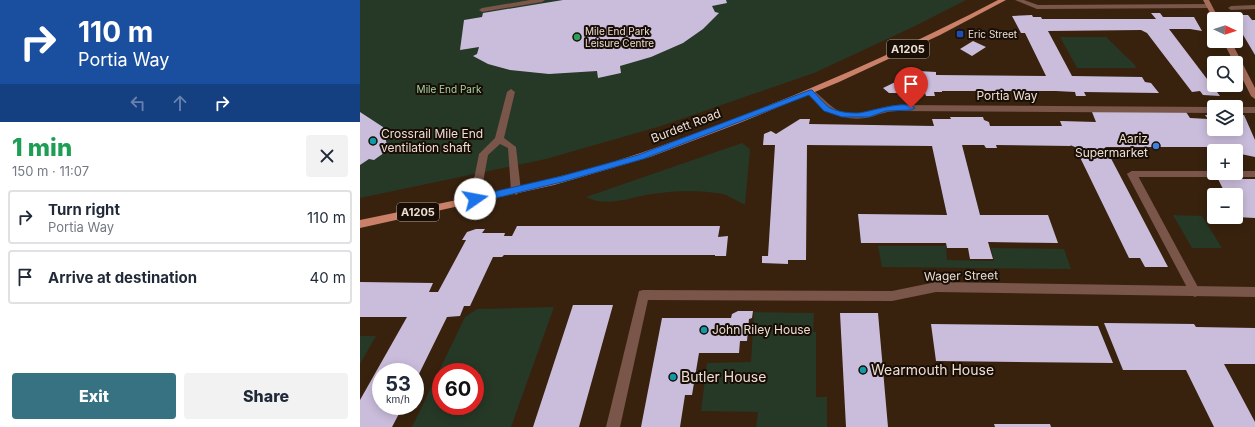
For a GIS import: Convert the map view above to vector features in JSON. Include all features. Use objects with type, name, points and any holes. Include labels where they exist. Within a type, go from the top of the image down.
[{"type":"main road","name":"Burdett Road","points":[[360,224],[516,191],[576,176],[651,153],[810,92],[861,70],[951,28],[1003,0]]},
{"type":"street","points":[[482,10],[542,0]]},
{"type":"street","points":[[1018,0],[1037,7],[1208,3],[1212,12]]},
{"type":"street","points":[[1231,8],[1255,7]]},
{"type":"street","points":[[1231,48],[1255,96]]},
{"type":"street","points":[[475,199],[484,154],[499,139],[511,92]]},
{"type":"street","name":"Portia Way","points":[[810,92],[827,109],[842,115],[869,114],[885,109],[898,108],[1207,110]]},
{"type":"street","points":[[1243,110],[1255,110]]},
{"type":"street","points":[[499,139],[512,147],[516,191]]},
{"type":"street","points":[[1195,292],[1132,174],[1255,174]]},
{"type":"street","name":"Wager Street","points":[[612,427],[643,296],[892,296],[936,287],[1255,292]]},
{"type":"green space","name":"Mile End Park","points":[[360,0],[966,0],[913,27],[814,73],[661,126],[546,159],[360,198]]},
{"type":"green space","points":[[1060,37],[1106,37],[1135,65],[1136,68],[1077,68]]},
{"type":"green space","points":[[742,143],[750,149],[745,205],[726,195],[697,191],[654,194],[608,202],[593,200],[586,197]]},
{"type":"green space","points":[[1173,215],[1202,216],[1222,248],[1192,248]]},
{"type":"green space","points":[[878,246],[946,246],[947,260],[994,261],[991,248],[1064,249],[1071,269],[882,267]]},
{"type":"green space","points":[[554,307],[511,427],[412,427],[418,415],[424,415],[424,402],[432,385],[432,415],[484,415],[484,363],[443,363],[465,317],[477,309]]},
{"type":"green space","points":[[754,312],[814,313],[813,332],[816,332],[816,397],[827,397],[827,427],[756,427],[758,412],[701,411],[707,363],[751,362]]},
{"type":"green space","points":[[360,336],[376,336],[360,364]]},
{"type":"building","name":"Mile End Park Leisure Centre","points":[[563,0],[726,0],[727,3],[712,6],[715,12],[719,13],[703,29],[683,43],[651,57],[620,66],[621,73],[598,78],[597,71],[549,74],[510,70],[488,64],[473,56],[477,54],[479,47],[460,50],[464,20],[482,17],[483,13]]},
{"type":"building","points":[[1151,13],[1160,13],[1163,17],[1194,17],[1202,31],[1190,29],[1169,29],[1207,79],[1207,92],[1217,92],[1220,96],[1203,95],[1200,91],[1192,92],[1147,33],[1141,30],[1048,31],[1072,76],[1142,77],[1145,82],[1151,83],[1159,93],[1084,92],[1086,96],[1076,96],[1075,92],[1056,91],[942,91],[934,92],[935,96],[926,96],[925,93],[889,93],[883,88],[918,71],[936,72],[936,75],[1046,76],[1025,33],[1021,33],[1012,16],[1032,15],[1033,17],[1041,17],[1042,19],[1156,19]]},
{"type":"building","points":[[1243,15],[1248,15],[1252,20],[1255,20],[1255,55],[1243,35]]},
{"type":"building","points":[[973,41],[986,47],[972,56],[960,49]]},
{"type":"building","name":"Crossrail Mile End ventilation shaft","points":[[360,112],[383,127],[388,150],[374,160],[369,159],[360,165]]},
{"type":"building","points":[[1092,112],[1186,112],[1190,118],[1207,119],[1207,136],[1243,136],[1244,115],[1255,140],[1255,157],[1243,154],[1243,144],[1207,144],[1207,147],[1105,147],[1168,267],[1145,267],[1140,258],[1129,258],[1075,147],[1070,145],[1071,146],[996,145],[997,148],[986,148],[984,145],[962,145],[980,215],[1048,215],[1058,243],[988,242],[993,259],[970,259],[968,248],[947,248],[946,243],[861,243],[858,214],[947,215],[932,146],[807,145],[806,260],[788,260],[788,264],[762,263],[762,256],[768,256],[775,145],[763,145],[764,134],[771,131],[776,134],[800,119],[810,119],[809,124],[934,126],[932,119],[951,119],[950,117],[983,117],[984,120],[989,122],[990,126],[1062,126],[1060,121],[1096,122]]},
{"type":"building","points":[[1255,179],[1255,218],[1243,217],[1243,188],[1222,188],[1218,180]]},
{"type":"building","points":[[517,226],[720,226],[718,237],[728,236],[726,256],[504,255],[502,257],[493,257],[470,306],[464,306],[460,316],[447,317],[424,364],[381,363],[407,317],[360,317],[360,282],[433,283],[429,292],[438,292],[466,240],[462,240],[467,232],[476,229],[485,229],[482,233],[505,233],[504,236],[512,236]]},
{"type":"building","points":[[573,305],[613,305],[579,427],[533,427]]},
{"type":"building","points":[[738,311],[753,311],[752,318],[749,319],[747,341],[740,341],[739,353],[699,353],[692,395],[685,395],[680,427],[641,427],[662,318],[731,318],[732,314]]},
{"type":"building","name":"Wearmouth House","points":[[840,313],[878,313],[888,427],[846,427]]},
{"type":"building","points":[[1104,323],[1194,324],[1196,327],[1255,328],[1255,364],[1224,364],[1255,422],[1255,427],[1214,427],[1186,370],[1123,370]]},
{"type":"building","points":[[931,324],[1098,326],[1113,363],[936,361]]},
{"type":"building","points":[[372,379],[372,415],[398,415],[392,427],[360,427],[360,400]]},
{"type":"building","points":[[994,424],[1050,424],[1051,427],[995,427]]},
{"type":"place","name":"Eric Street","points":[[960,34]]},
{"type":"place","name":"Mile End Park Leisure Centre","points":[[577,37]]},
{"type":"place","name":"Crossrail Mile End ventilation shaft","points":[[373,141]]},
{"type":"place","name":"Aariz Supermarket","points":[[1156,146]]},
{"type":"place","name":"John Riley House","points":[[704,330]]},
{"type":"place","name":"Wearmouth House","points":[[863,370]]},
{"type":"place","name":"Butler House","points":[[673,377]]},
{"type":"route","points":[[475,199],[516,191],[640,157],[810,92],[827,109],[842,115],[857,116],[885,109],[911,108]]}]
